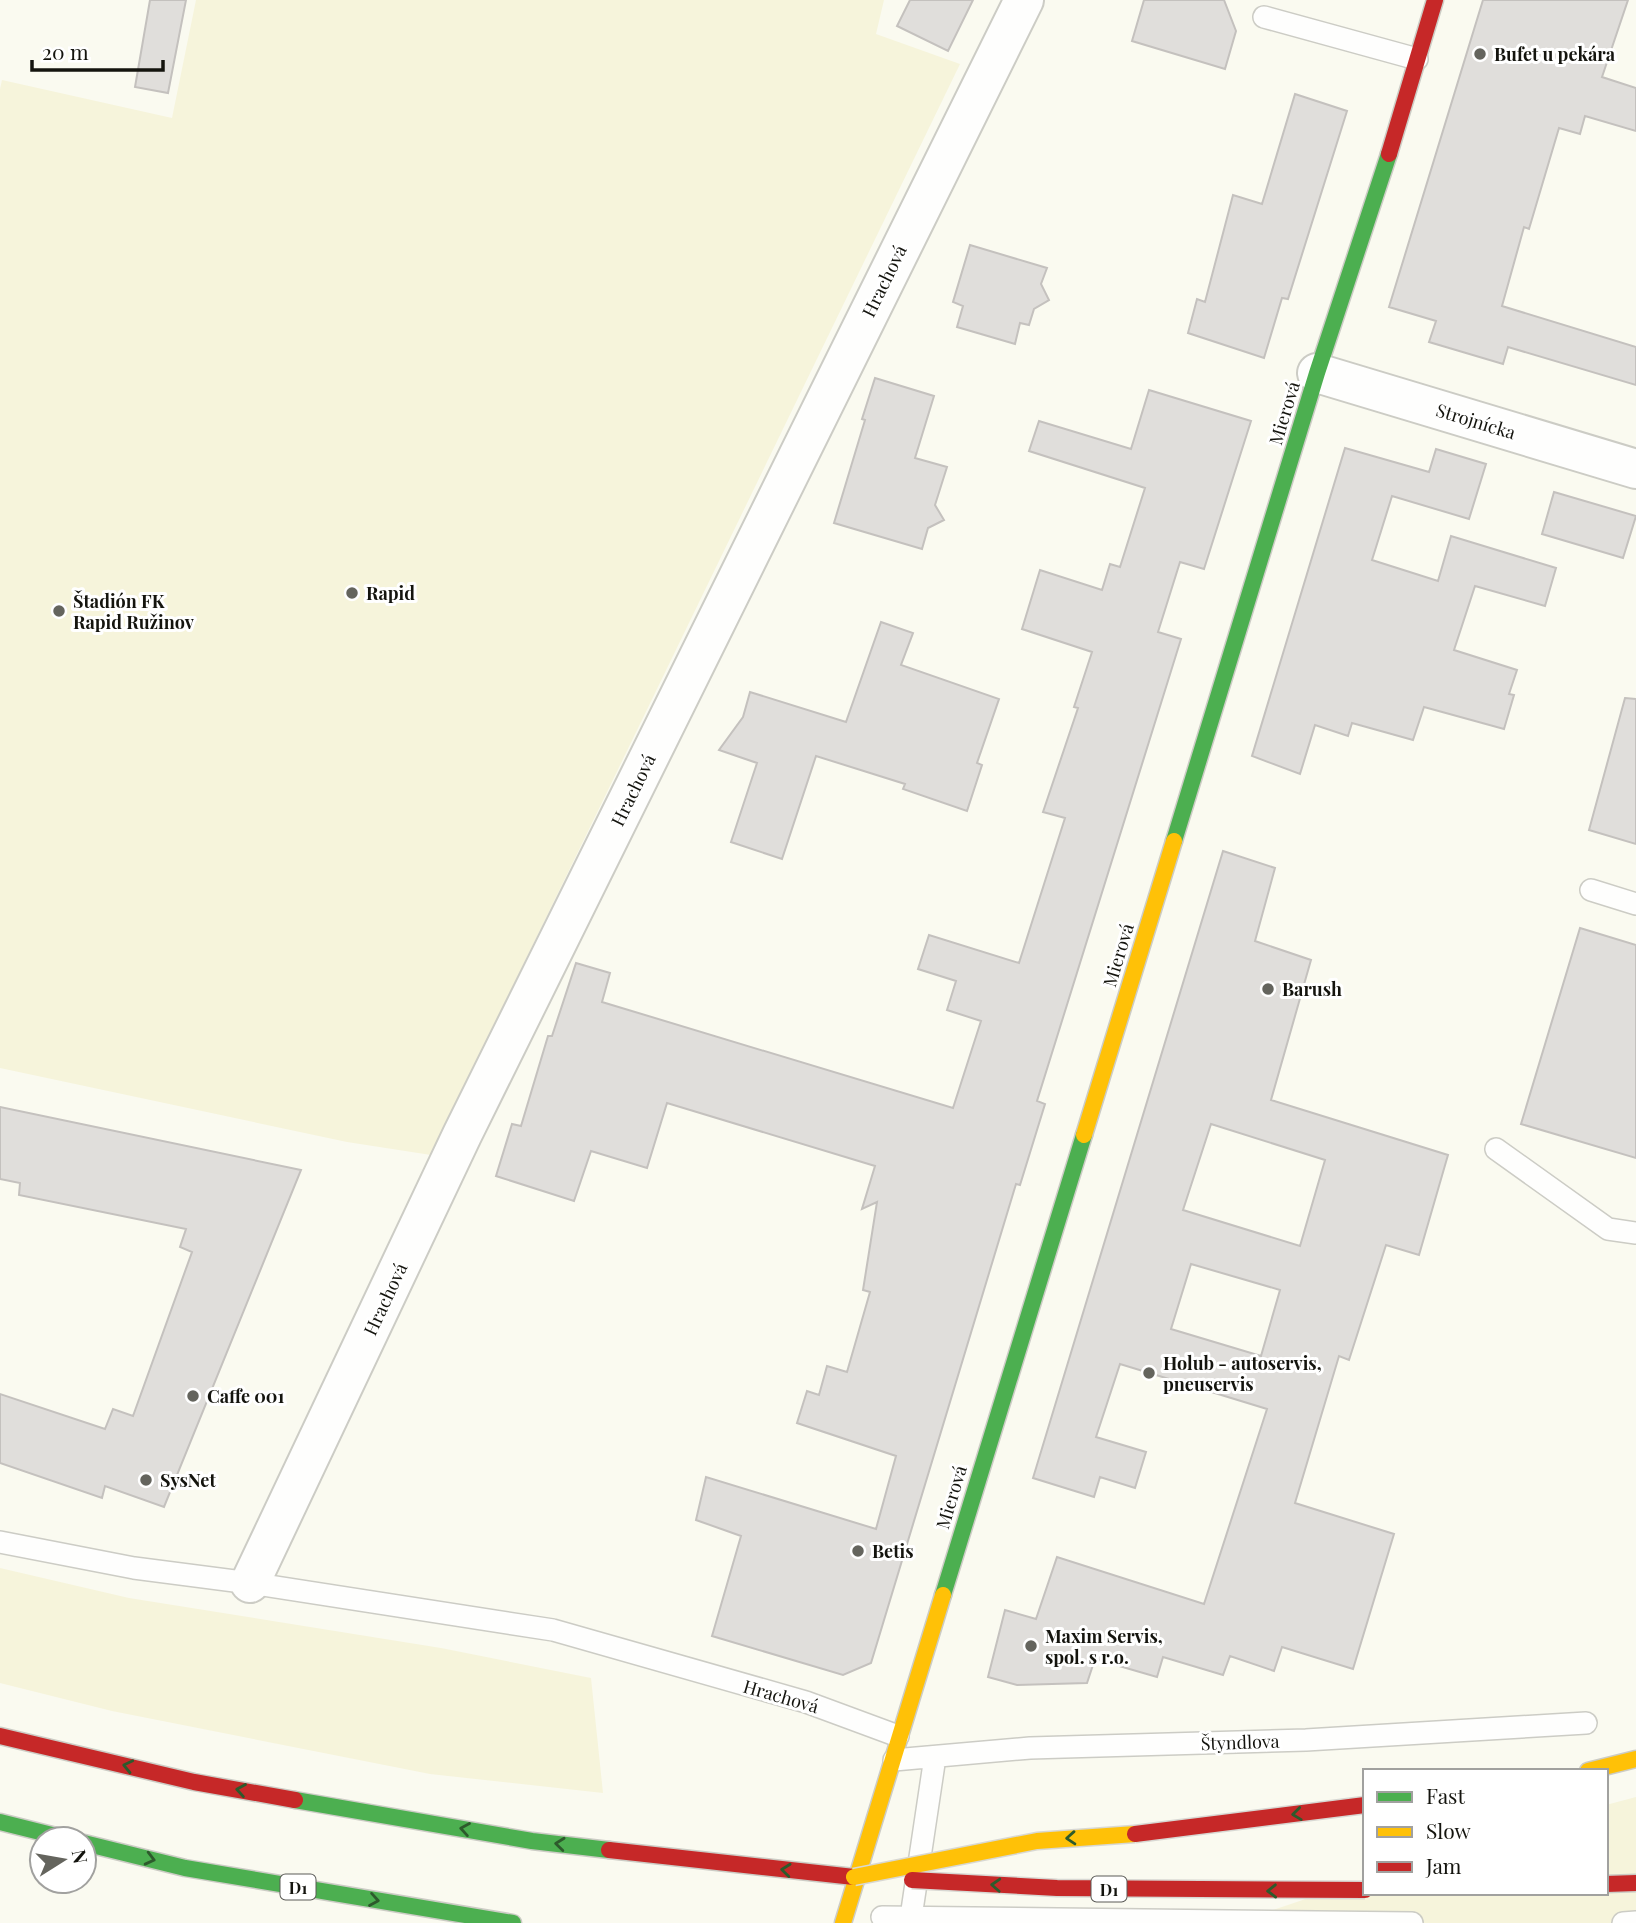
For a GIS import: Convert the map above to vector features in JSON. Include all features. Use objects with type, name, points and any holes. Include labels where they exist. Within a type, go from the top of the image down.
[{"type":"main road","name":"Mierová","points":[[843,1923],[1317,373],[1369,221],[1435,0]]},
{"type":"main road","name":"D1","points":[[0,1736],[194,1782],[532,1841],[854,1877],[1070,1888],[1363,1890]]},
{"type":"main road","points":[[1596,1769],[1636,1759]]},
{"type":"main road","points":[[854,1877],[1037,1841],[1143,1833],[1363,1805]]},
{"type":"main road","points":[[0,1822],[28,1829]]},
{"type":"main road","name":"D1","points":[[98,1846],[186,1868],[513,1923]]},
{"type":"main road","points":[[1608,1884],[1636,1883]]},
{"type":"street","name":"Hrachová","points":[[250,1583],[462,1135],[1024,0]]},
{"type":"street","name":"Strojnícka","points":[[1317,373],[1636,469]]},
{"type":"lane","points":[[1264,17],[1417,59]]},
{"type":"lane","points":[[1591,890],[1636,904]]},
{"type":"lane","points":[[1496,1149],[1608,1229],[1636,1233]]},
{"type":"lane","name":"Hrachová","points":[[0,1542],[134,1569],[250,1583],[553,1630],[806,1702],[898,1736]]},
{"type":"lane","name":"Štyndlova","points":[[894,1760],[1030,1748],[1306,1740],[1586,1723]]},
{"type":"lane","points":[[911,1917],[935,1757]]},
{"type":"lane","points":[[882,1917],[1412,1923]]},
{"type":"lane","points":[[1623,1923],[1636,1922]]},
{"type":"shaded area","name":"Rapid","points":[[196,0],[884,0],[876,34],[960,64],[431,1155],[347,1142],[0,1068],[0,89],[2,80],[172,118]]},
{"type":"shaded area","points":[[0,1568],[129,1598],[441,1648],[591,1678],[603,1793],[430,1774],[112,1711],[0,1683]]},
{"type":"shaded area","points":[[1636,1797],[1636,1923],[1234,1923],[1363,1880],[1363,1895],[1608,1895],[1608,1804]]},
{"type":"building","points":[[150,0],[186,0],[168,93],[135,87]]},
{"type":"building","points":[[910,0],[973,0],[948,51],[897,26]]},
{"type":"building","points":[[1144,0],[1224,0],[1236,31],[1225,69],[1132,41]]},
{"type":"building","points":[[1483,0],[1628,0],[1602,77],[1636,88],[1636,131],[1585,116],[1580,134],[1559,128],[1529,229],[1524,227],[1502,306],[1636,347],[1636,385],[1508,347],[1503,364],[1429,342],[1436,321],[1389,307]]},
{"type":"building","points":[[1295,94],[1347,111],[1288,299],[1282,298],[1264,358],[1188,333],[1197,299],[1205,302],[1233,195],[1262,204]]},
{"type":"building","points":[[970,245],[1047,268],[1041,284],[1049,300],[1034,309],[1029,325],[1020,323],[1015,344],[957,327],[963,306],[953,302]]},
{"type":"building","points":[[875,378],[934,396],[915,458],[947,467],[935,505],[944,520],[928,528],[922,549],[834,523]]},
{"type":"building","points":[[1149,390],[1251,421],[1204,569],[1180,562],[1158,632],[1181,639],[1037,1101],[1045,1104],[1020,1185],[1016,1184],[871,1663],[843,1675],[712,1636],[741,1536],[696,1520],[706,1477],[876,1529],[896,1456],[797,1423],[807,1391],[819,1395],[827,1366],[847,1372],[870,1292],[863,1290],[877,1202],[862,1209],[875,1166],[667,1103],[647,1168],[591,1151],[574,1201],[496,1176],[512,1124],[521,1126],[548,1036],[552,1036],[576,963],[610,973],[602,1002],[953,1108],[981,1021],[947,1010],[956,981],[918,969],[929,935],[1019,963],[1065,818],[1043,812],[1078,708],[1074,707],[1092,652],[1022,629],[1040,570],[1102,590],[1110,564],[1120,567],[1145,488],[1029,451],[1039,421],[1131,449]]},
{"type":"building","points":[[1345,448],[1429,472],[1436,449],[1486,464],[1469,519],[1392,496],[1372,560],[1438,581],[1451,536],[1556,568],[1545,606],[1475,586],[1454,650],[1517,670],[1509,694],[1514,695],[1504,729],[1424,707],[1413,740],[1352,723],[1348,736],[1315,725],[1300,774],[1252,756]]},
{"type":"building","points":[[1554,492],[1636,516],[1623,558],[1542,534]]},
{"type":"building","points":[[881,622],[913,633],[901,665],[999,699],[977,763],[982,765],[967,811],[903,789],[905,784],[816,756],[782,859],[731,842],[757,763],[719,750],[743,717],[750,692],[846,722]]},
{"type":"building","points":[[1625,698],[1636,699],[1636,844],[1589,830]]},
{"type":"building","points":[[1223,851],[1275,868],[1255,941],[1311,960],[1271,1100],[1448,1155],[1419,1255],[1386,1245],[1349,1360],[1339,1356],[1295,1503],[1394,1534],[1353,1669],[1282,1647],[1274,1671],[1230,1656],[1223,1675],[1163,1657],[1157,1677],[1095,1659],[1087,1683],[1017,1685],[988,1677],[1005,1610],[1036,1619],[1057,1557],[1204,1604],[1267,1409],[1120,1364],[1096,1437],[1146,1452],[1135,1488],[1100,1477],[1094,1497],[1033,1478]],"holes":[[[1211,1124],[1325,1160],[1300,1246],[1183,1210]],[[1191,1264],[1280,1290],[1261,1356],[1171,1329]]]},
{"type":"building","points":[[1580,928],[1636,945],[1636,1158],[1521,1124]]},
{"type":"building","points":[[0,1107],[301,1170],[164,1507],[105,1486],[102,1498],[0,1463],[0,1394],[105,1429],[113,1409],[133,1416],[192,1252],[180,1247],[186,1229],[19,1195],[20,1183],[0,1179]]},
{"type":"traffic: fast","points":[[1174,841],[1317,373],[1389,154]]},
{"type":"traffic: fast","points":[[943,1595],[1084,1135]]},
{"type":"traffic: fast","points":[[295,1800],[532,1841],[609,1850]]},
{"type":"traffic: fast","points":[[0,1822],[28,1829]]},
{"type":"traffic: fast","points":[[98,1846],[185,1868],[513,1923]]},
{"type":"traffic: slow","points":[[1084,1135],[1174,841]]},
{"type":"traffic: slow","points":[[843,1923],[943,1595]]},
{"type":"traffic: slow","points":[[1596,1769],[1636,1759]]},
{"type":"traffic: slow","points":[[854,1877],[1037,1841],[1135,1834]]},
{"type":"traffic: jam","points":[[1389,154],[1435,0]]},
{"type":"traffic: jam","points":[[0,1736],[194,1782],[295,1800]]},
{"type":"traffic: jam","points":[[1135,1834],[1363,1805]]},
{"type":"traffic: jam","points":[[609,1850],[854,1877]]},
{"type":"traffic: jam","points":[[912,1880],[1057,1888],[1363,1890]]},
{"type":"traffic: jam","points":[[1608,1884],[1636,1883]]},
{"type":"place","name":"Bufet u pekára","points":[[1480,54]]},
{"type":"place","name":"Rapid","points":[[352,593]]},
{"type":"place","name":"Štadión FK Rapid Ružinov","points":[[59,611]]},
{"type":"place","name":"Barush","points":[[1268,989]]},
{"type":"place","name":"Holub - autoservis, pneuservis","points":[[1149,1373]]},
{"type":"place","name":"Caffe 001","points":[[193,1396]]},
{"type":"place","name":"SysNet","points":[[146,1480]]},
{"type":"place","name":"Betis","points":[[858,1551]]},
{"type":"place","name":"Maxim Servis, spol. s r.o.","points":[[1031,1646]]}]
